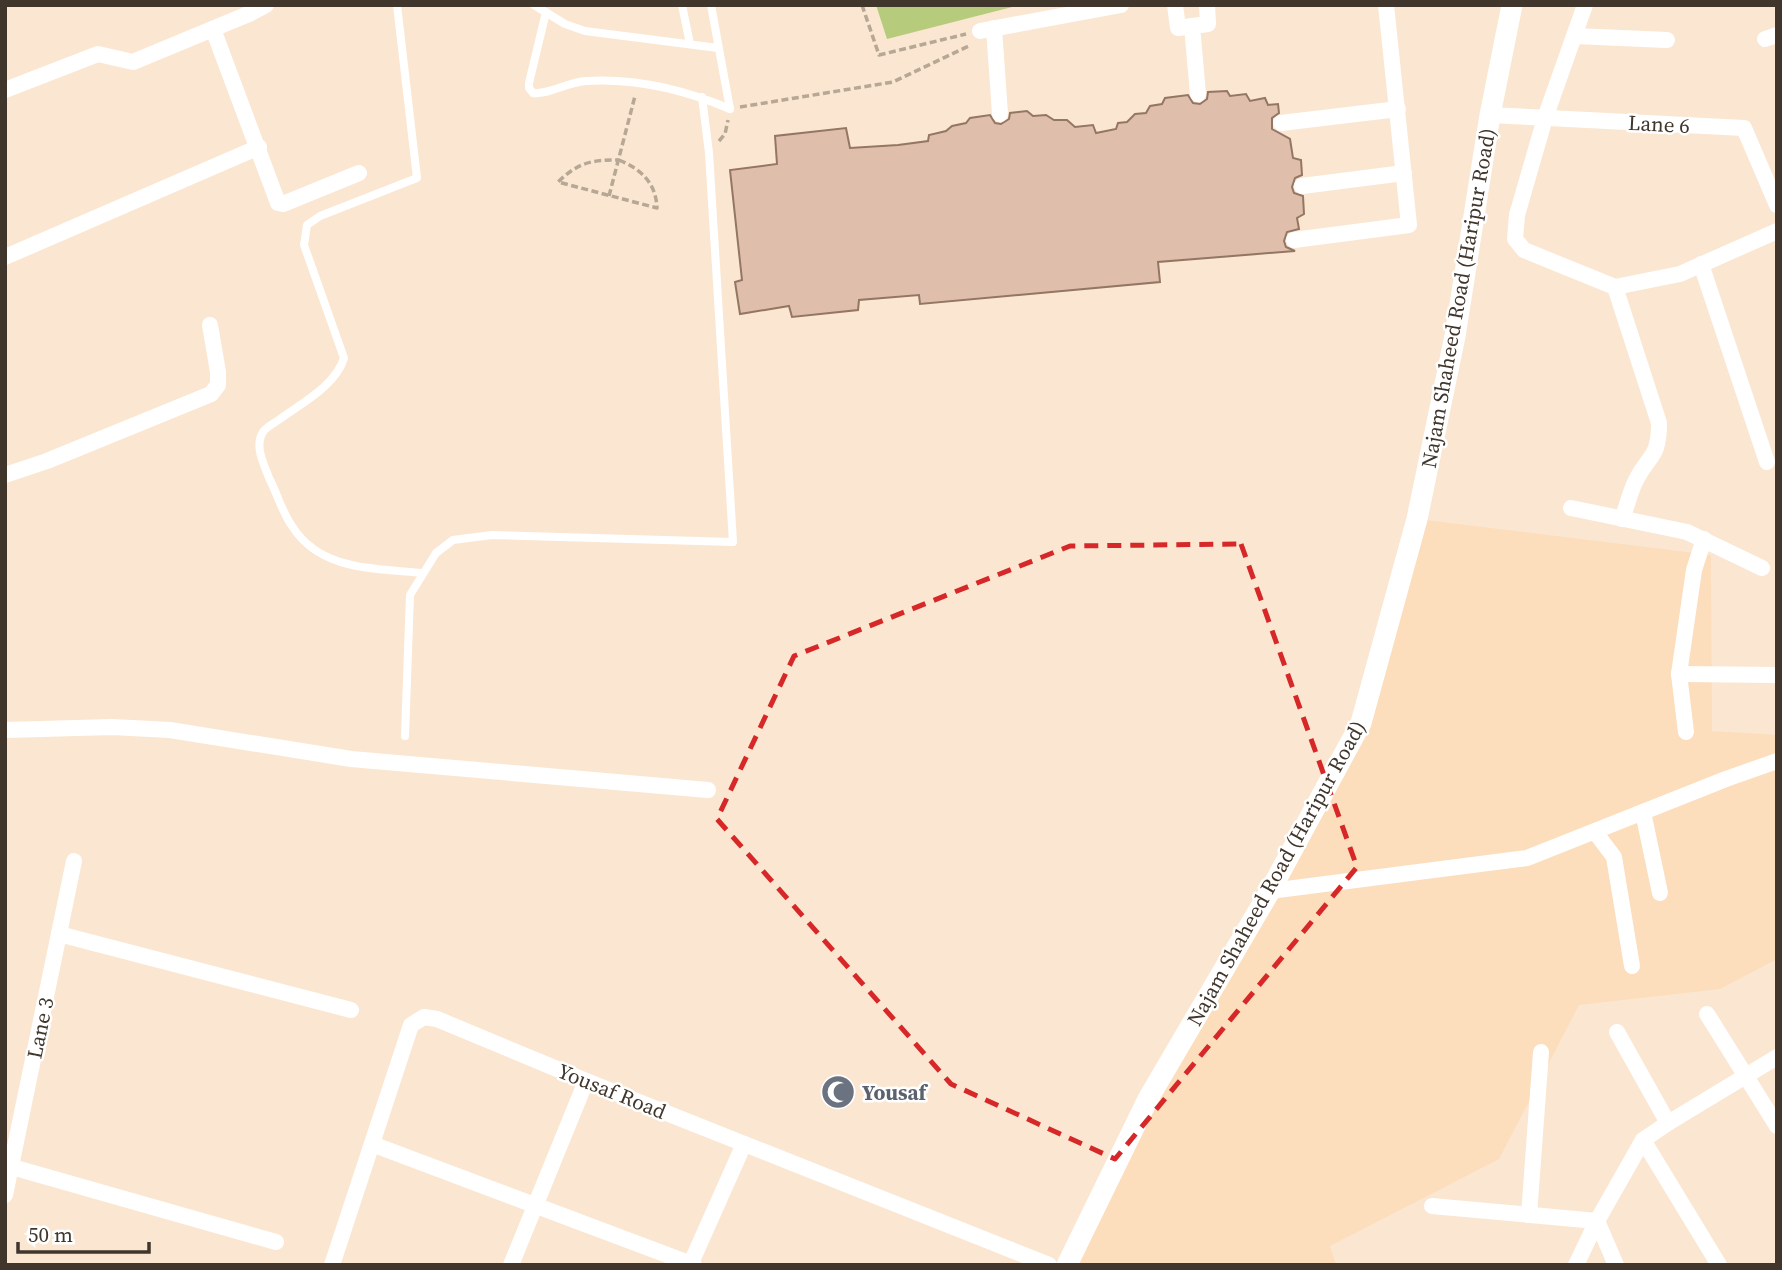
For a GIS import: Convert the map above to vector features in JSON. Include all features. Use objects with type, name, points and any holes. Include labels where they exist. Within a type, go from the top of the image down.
[{"type":"main road","name":"Najam Shaheed Road (Haripur Road)","points":[[1067,1265],[1148,1099],[1270,891],[1361,723],[1417,519],[1455,336],[1490,115],[1512,5]]},
{"type":"street","points":[[5,89],[98,54],[134,62],[266,5]]},
{"type":"street","points":[[1000,114],[987,30],[1121,5]]},
{"type":"street","points":[[1175,5],[1178,28],[1209,24],[1207,5]]},
{"type":"street","points":[[1294,240],[1409,225],[1386,5]]},
{"type":"street","points":[[1585,5],[1545,118],[1517,215],[1515,239],[1524,250],[1615,287],[1680,274],[1777,231]]},
{"type":"street","points":[[1192,26],[1198,94]]},
{"type":"street","points":[[214,29],[278,202],[283,204],[359,173]]},
{"type":"street","points":[[1575,36],[1667,40]]},
{"type":"street","points":[[1281,123],[1398,108]]},
{"type":"street","name":"Lane 6","points":[[1490,115],[1744,128],[1777,205]]},
{"type":"street","points":[[5,257],[259,147]]},
{"type":"street","points":[[1302,186],[1404,173]]},
{"type":"street","points":[[1701,264],[1766,462]]},
{"type":"street","points":[[1615,287],[1659,423],[1659,443],[1650,462],[1636,479],[1622,519]]},
{"type":"street","points":[[5,475],[211,394],[218,385],[218,372],[210,325]]},
{"type":"street","points":[[1571,508],[1687,532],[1762,568]]},
{"type":"street","points":[[1686,732],[1679,674],[1694,570],[1704,539]]},
{"type":"street","points":[[1679,674],[1777,676]]},
{"type":"street","points":[[5,730],[112,727],[170,730],[351,759],[708,790]]},
{"type":"street","points":[[1270,891],[1527,858],[1777,761]]},
{"type":"street","points":[[1643,812],[1660,893]]},
{"type":"street","points":[[1595,832],[1614,857],[1632,966]]},
{"type":"street","name":"Lane 3","points":[[5,1195],[8,1166],[74,861]]},
{"type":"street","points":[[59,934],[351,1010]]},
{"type":"street","points":[[1707,1014],[1777,1126]]},
{"type":"street","name":"Yousaf Road","points":[[332,1265],[411,1025],[424,1017],[437,1019],[1049,1265]]},
{"type":"street","points":[[1617,1032],[1668,1122]]},
{"type":"street","points":[[1529,1215],[1541,1052]]},
{"type":"street","points":[[1576,1265],[1597,1221],[1643,1140],[1668,1122],[1777,1057]]},
{"type":"street","points":[[512,1265],[586,1081]]},
{"type":"street","points":[[1643,1140],[1718,1265]]},
{"type":"street","points":[[372,1144],[692,1264],[744,1144]]},
{"type":"street","points":[[8,1166],[276,1242]]},
{"type":"street","points":[[1432,1206],[1597,1221]]},
{"type":"street","points":[[1597,1221],[1616,1265]]},
{"type":"lane","points":[[397,5],[416,178],[320,216],[307,225],[304,245],[344,358],[341,369],[321,389],[263,431],[258,444],[263,464],[291,526],[306,544],[326,558],[349,565],[421,573]]},
{"type":"lane","points":[[534,5],[565,24],[585,31],[718,48]]},
{"type":"lane","points":[[682,5],[690,44]]},
{"type":"lane","points":[[710,5],[730,109]]},
{"type":"lane","points":[[546,12],[529,83],[533,93],[541,94],[563,85],[586,81],[638,83],[702,97],[730,109]]},
{"type":"lane","points":[[405,736],[410,595],[436,552],[453,540],[492,535],[733,541],[709,153],[702,97]]},
{"type":"path","points":[[862,5],[879,55],[987,30]]},
{"type":"path","points":[[709,153],[725,134],[730,109],[893,82],[977,41],[987,30]]},
{"type":"path","points":[[610,195],[638,83]]},
{"type":"path","points":[[619,160],[638,168],[649,181],[656,195],[657,208],[610,195],[558,182],[587,161],[619,160]]},
{"type":"highlighted area","points":[[1241,544],[1357,867],[1115,1159],[951,1084],[717,819],[794,656],[1070,546]]},
{"type":"shaded area","points":[[1417,519],[1711,555],[1712,731],[1777,735],[1777,959],[1720,989],[1579,1005],[1499,1159],[1330,1246],[1336,1265],[1068,1265],[1364,724]]},
{"type":"green space","points":[[876,5],[1020,5],[887,39]]},
{"type":"building","points":[[1227,91],[1230,96],[1246,94],[1250,101],[1265,98],[1268,105],[1278,104],[1279,113],[1272,118],[1272,129],[1290,139],[1293,158],[1301,160],[1302,175],[1295,178],[1292,187],[1294,193],[1303,196],[1304,214],[1297,218],[1299,229],[1287,232],[1284,241],[1286,247],[1295,251],[1158,262],[1160,282],[920,304],[919,295],[859,300],[858,310],[792,317],[789,306],[740,314],[735,282],[742,280],[730,170],[777,164],[775,136],[846,128],[850,148],[898,145],[928,141],[929,135],[966,123],[970,118],[990,115],[995,123],[1001,124],[1009,119],[1010,113],[1027,111],[1033,116],[1046,115],[1054,120],[1067,120],[1075,127],[1093,125],[1096,133],[1116,129],[1118,123],[1127,122],[1135,114],[1146,113],[1150,106],[1162,104],[1165,98],[1188,95],[1193,103],[1200,104],[1207,99],[1208,92]]},
{"type":"place","name":"Yousaf","points":[[838,1092]]}]
